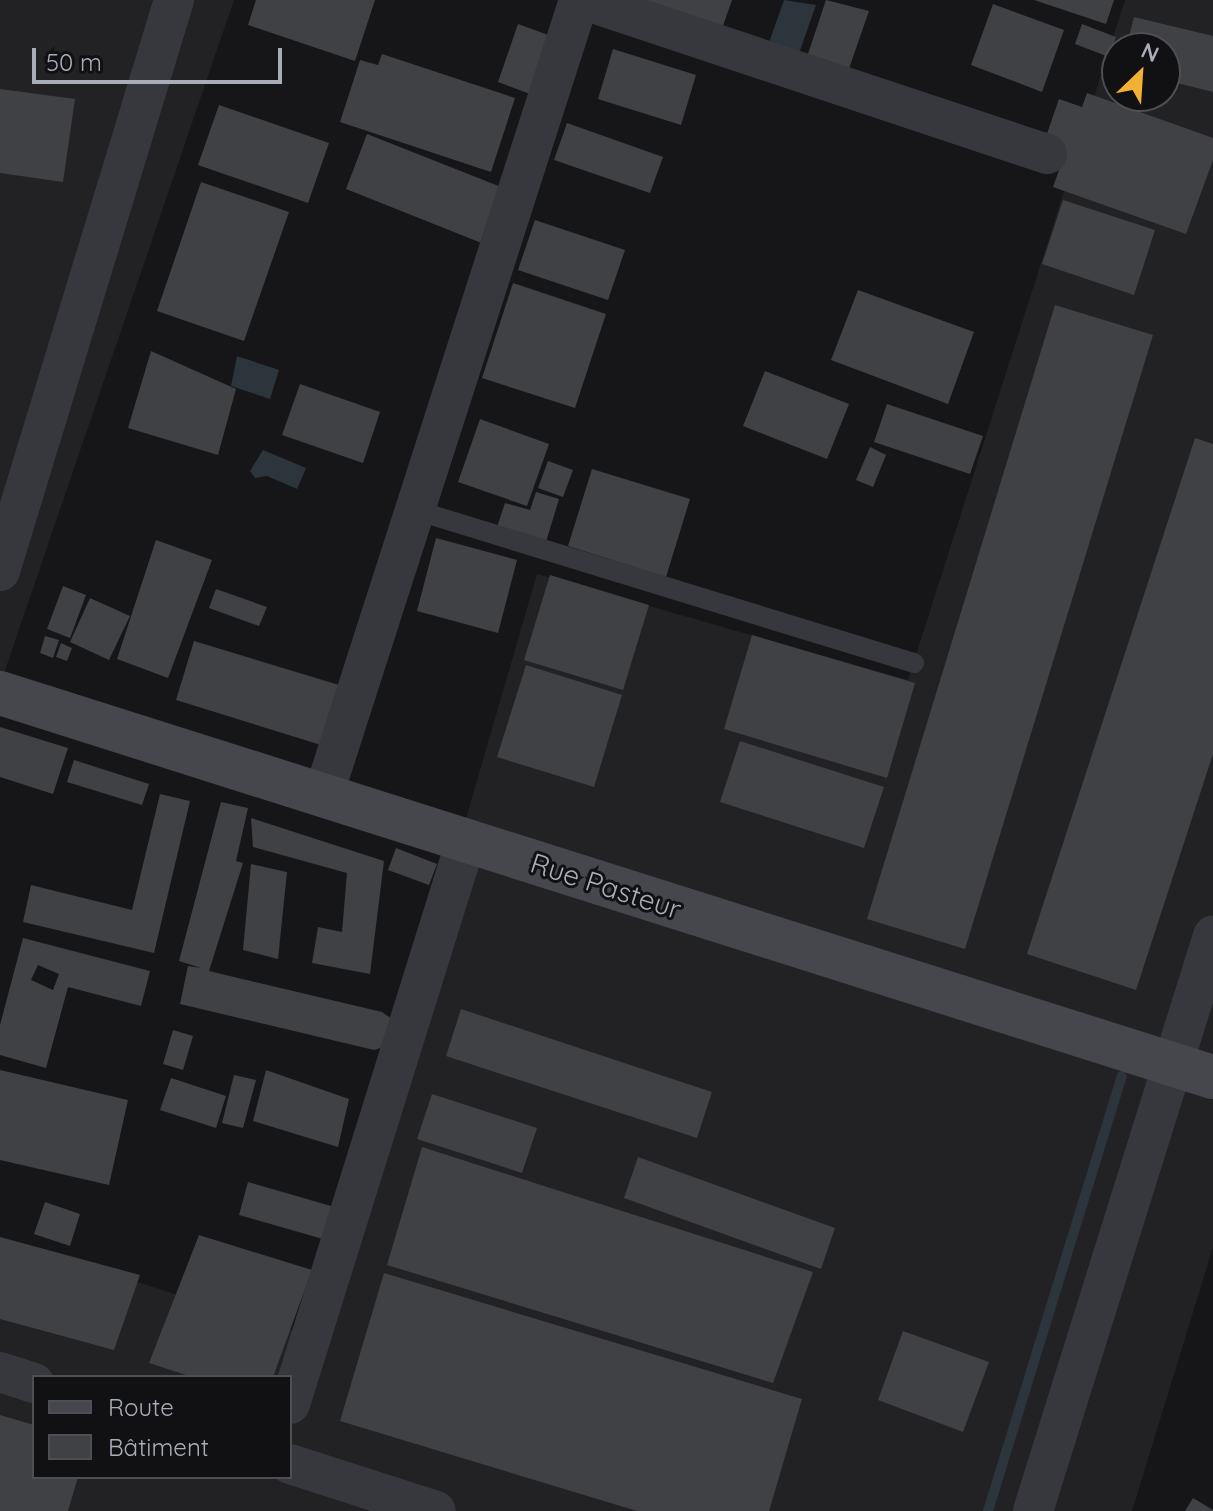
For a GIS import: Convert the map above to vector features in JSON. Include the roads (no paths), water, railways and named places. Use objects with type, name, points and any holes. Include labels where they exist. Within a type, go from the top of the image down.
[{"type":"main road","name":"Rue Pasteur","points":[[0,693],[1193,1071]]},
{"type":"street","points":[[0,571],[174,0]]},
{"type":"street","points":[[323,796],[582,0],[1047,154]]},
{"type":"street","points":[[292,1398],[466,841]]},
{"type":"street","points":[[1033,1511],[1193,1071],[1213,936]]},
{"type":"street","points":[[0,1372],[32,1382]]},
{"type":"street","points":[[292,1465],[436,1511]]},
{"type":"lane","points":[[415,510],[914,663]]},
{"type":"waterway","points":[[988,1511],[1122,1076]]}]
